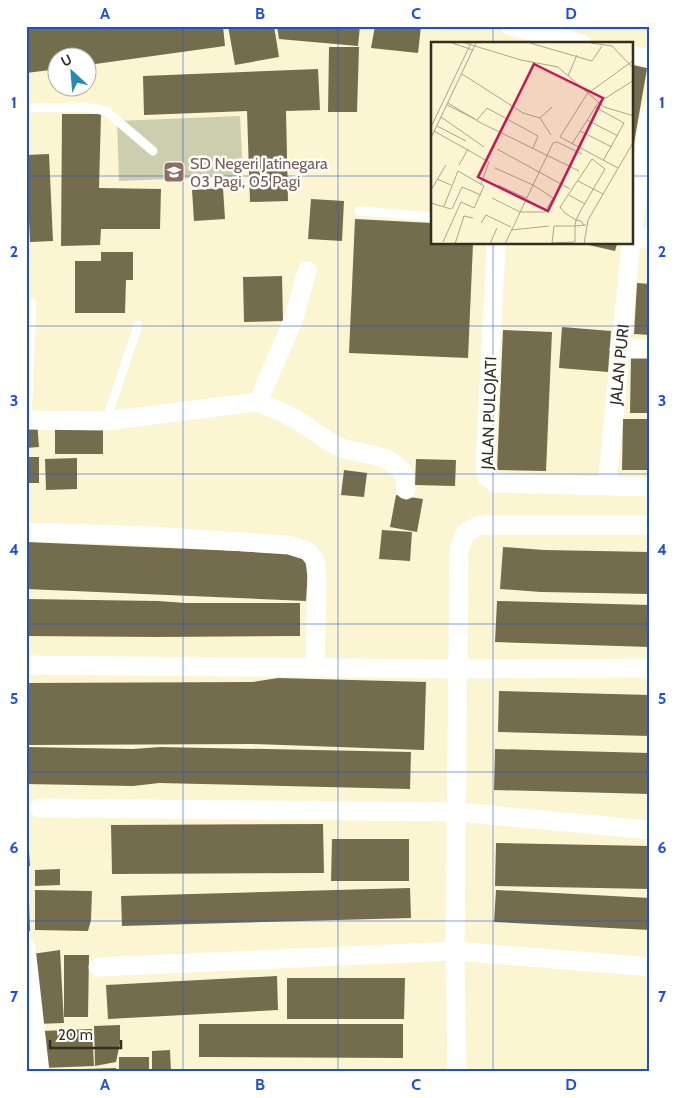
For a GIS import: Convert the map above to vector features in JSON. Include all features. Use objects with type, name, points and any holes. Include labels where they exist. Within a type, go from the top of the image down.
[{"type":"street","points":[[510,26],[536,35],[572,42]]},
{"type":"street","points":[[634,55],[650,59]]},
{"type":"street","points":[[634,221],[650,113]]},
{"type":"street","points":[[634,238],[650,238]]},
{"type":"street","name":"JALAN PULOJATI","points":[[496,245],[485,468],[487,477],[495,483],[650,487]]},
{"type":"street","name":"JALAN PURI","points":[[606,485],[631,245]]},
{"type":"street","points":[[258,402],[294,318],[307,271]]},
{"type":"street","points":[[619,349],[650,349]]},
{"type":"street","points":[[26,420],[106,421],[258,402],[297,420],[332,444],[386,459],[398,467],[405,475],[406,490]]},
{"type":"street","points":[[457,1072],[455,951],[458,812],[459,550],[466,534],[480,524],[650,525]]},
{"type":"street","points":[[26,532],[152,536],[289,545],[308,550],[315,560],[317,576],[315,667]]},
{"type":"street","points":[[26,665],[458,669],[650,668]]},
{"type":"street","points":[[40,808],[458,812],[650,830]]},
{"type":"street","points":[[26,948],[40,1072]]},
{"type":"street","points":[[98,968],[455,951],[650,968]]},
{"type":"lane","points":[[26,108],[85,107],[106,111],[153,151]]},
{"type":"lane","points":[[360,211],[431,217]]},
{"type":"lane","points":[[26,420],[32,303]]},
{"type":"lane","points":[[106,421],[138,325]]},
{"type":"green space","points":[[240,116],[243,176],[119,181],[117,121]]},
{"type":"building","points":[[26,26],[223,26],[225,46],[98,64],[98,48],[48,48],[48,70],[26,73]]},
{"type":"building","points":[[228,26],[274,26],[279,57],[235,65]]},
{"type":"building","points":[[277,26],[360,26],[358,46],[279,39]]},
{"type":"building","points":[[375,26],[421,26],[418,53],[371,48]]},
{"type":"building","points":[[329,47],[359,47],[357,112],[328,112]]},
{"type":"building","points":[[634,60],[648,63],[634,143]]},
{"type":"building","points":[[318,69],[320,110],[286,111],[288,201],[250,202],[247,111],[144,115],[143,76]]},
{"type":"building","points":[[62,114],[101,114],[99,188],[161,189],[160,229],[101,229],[100,245],[61,246]]},
{"type":"building","points":[[49,154],[53,241],[30,242],[26,155]]},
{"type":"building","points":[[223,188],[225,219],[194,221],[192,190]]},
{"type":"building","points":[[311,199],[344,201],[342,241],[308,239]]},
{"type":"building","points":[[355,219],[431,223],[431,245],[473,245],[468,358],[349,353]]},
{"type":"building","points":[[588,245],[617,245],[615,251]]},
{"type":"building","points":[[101,252],[133,252],[133,280],[126,280],[125,313],[75,313],[75,261],[101,261]]},
{"type":"building","points":[[282,276],[283,321],[244,322],[243,277]]},
{"type":"building","points":[[637,283],[650,284],[650,335],[634,334]]},
{"type":"building","points":[[562,327],[611,331],[608,372],[559,368]]},
{"type":"building","points":[[503,330],[552,332],[546,471],[497,470]]},
{"type":"building","points":[[631,356],[650,356],[650,413],[630,413]]},
{"type":"building","points":[[623,419],[650,419],[650,470],[622,470]]},
{"type":"building","points":[[37,421],[39,447],[26,448],[26,422]]},
{"type":"building","points":[[55,426],[103,426],[103,454],[55,454]]},
{"type":"building","points":[[26,457],[39,457],[39,483],[26,483]]},
{"type":"building","points":[[77,458],[77,489],[46,490],[45,459]]},
{"type":"building","points":[[416,459],[456,460],[455,486],[415,485]]},
{"type":"building","points":[[344,470],[367,473],[364,497],[341,495]]},
{"type":"building","points":[[396,495],[423,499],[417,532],[390,527]]},
{"type":"building","points":[[382,530],[412,532],[410,561],[379,559]]},
{"type":"building","points":[[26,542],[309,554],[306,601],[26,589]]},
{"type":"building","points":[[503,547],[544,550],[650,552],[650,594],[541,592],[500,589]]},
{"type":"building","points":[[26,599],[186,603],[300,603],[300,636],[26,636]]},
{"type":"building","points":[[497,601],[650,605],[650,647],[495,642]]},
{"type":"building","points":[[278,678],[426,682],[424,750],[252,744],[26,745],[26,683],[252,682]]},
{"type":"building","points":[[499,691],[650,695],[650,736],[498,732]]},
{"type":"building","points":[[26,747],[133,749],[160,747],[411,752],[410,789],[159,783],[133,786],[26,784]]},
{"type":"building","points":[[495,749],[650,753],[650,794],[494,790]]},
{"type":"building","points":[[323,824],[324,873],[112,874],[111,825]]},
{"type":"building","points":[[26,836],[28,836],[30,866],[26,867]]},
{"type":"building","points":[[332,839],[409,839],[409,881],[331,881]]},
{"type":"building","points":[[496,843],[650,846],[650,889],[495,886]]},
{"type":"building","points":[[60,869],[60,885],[35,886],[35,870]]},
{"type":"building","points":[[26,873],[28,873],[30,931],[26,931]]},
{"type":"building","points":[[410,888],[411,918],[122,926],[121,896]]},
{"type":"building","points":[[35,890],[92,891],[91,920],[88,931],[35,930]]},
{"type":"building","points":[[496,890],[650,898],[650,930],[494,922]]},
{"type":"building","points":[[60,950],[64,1023],[35,1024],[32,954]]},
{"type":"building","points":[[64,955],[89,955],[88,1017],[64,1017]]},
{"type":"building","points":[[277,976],[278,1010],[108,1019],[106,985]]},
{"type":"building","points":[[287,978],[405,978],[404,1019],[287,1019]]},
{"type":"building","points":[[199,1024],[403,1024],[403,1058],[199,1057]]},
{"type":"building","points":[[120,1025],[120,1043],[116,1062],[95,1066],[94,1026]]},
{"type":"building","points":[[92,1029],[94,1066],[43,1068],[41,1031]]},
{"type":"building","points":[[170,1050],[171,1072],[152,1072],[152,1051]]},
{"type":"building","points":[[119,1057],[149,1057],[149,1072],[119,1072]]},
{"type":"building","points":[[116,1068],[116,1072],[48,1072],[48,1070]]},
{"type":"place","name":"SD Negeri Jatinegara 03 Pagi, 05 Pagi","points":[[174,172]]}]
